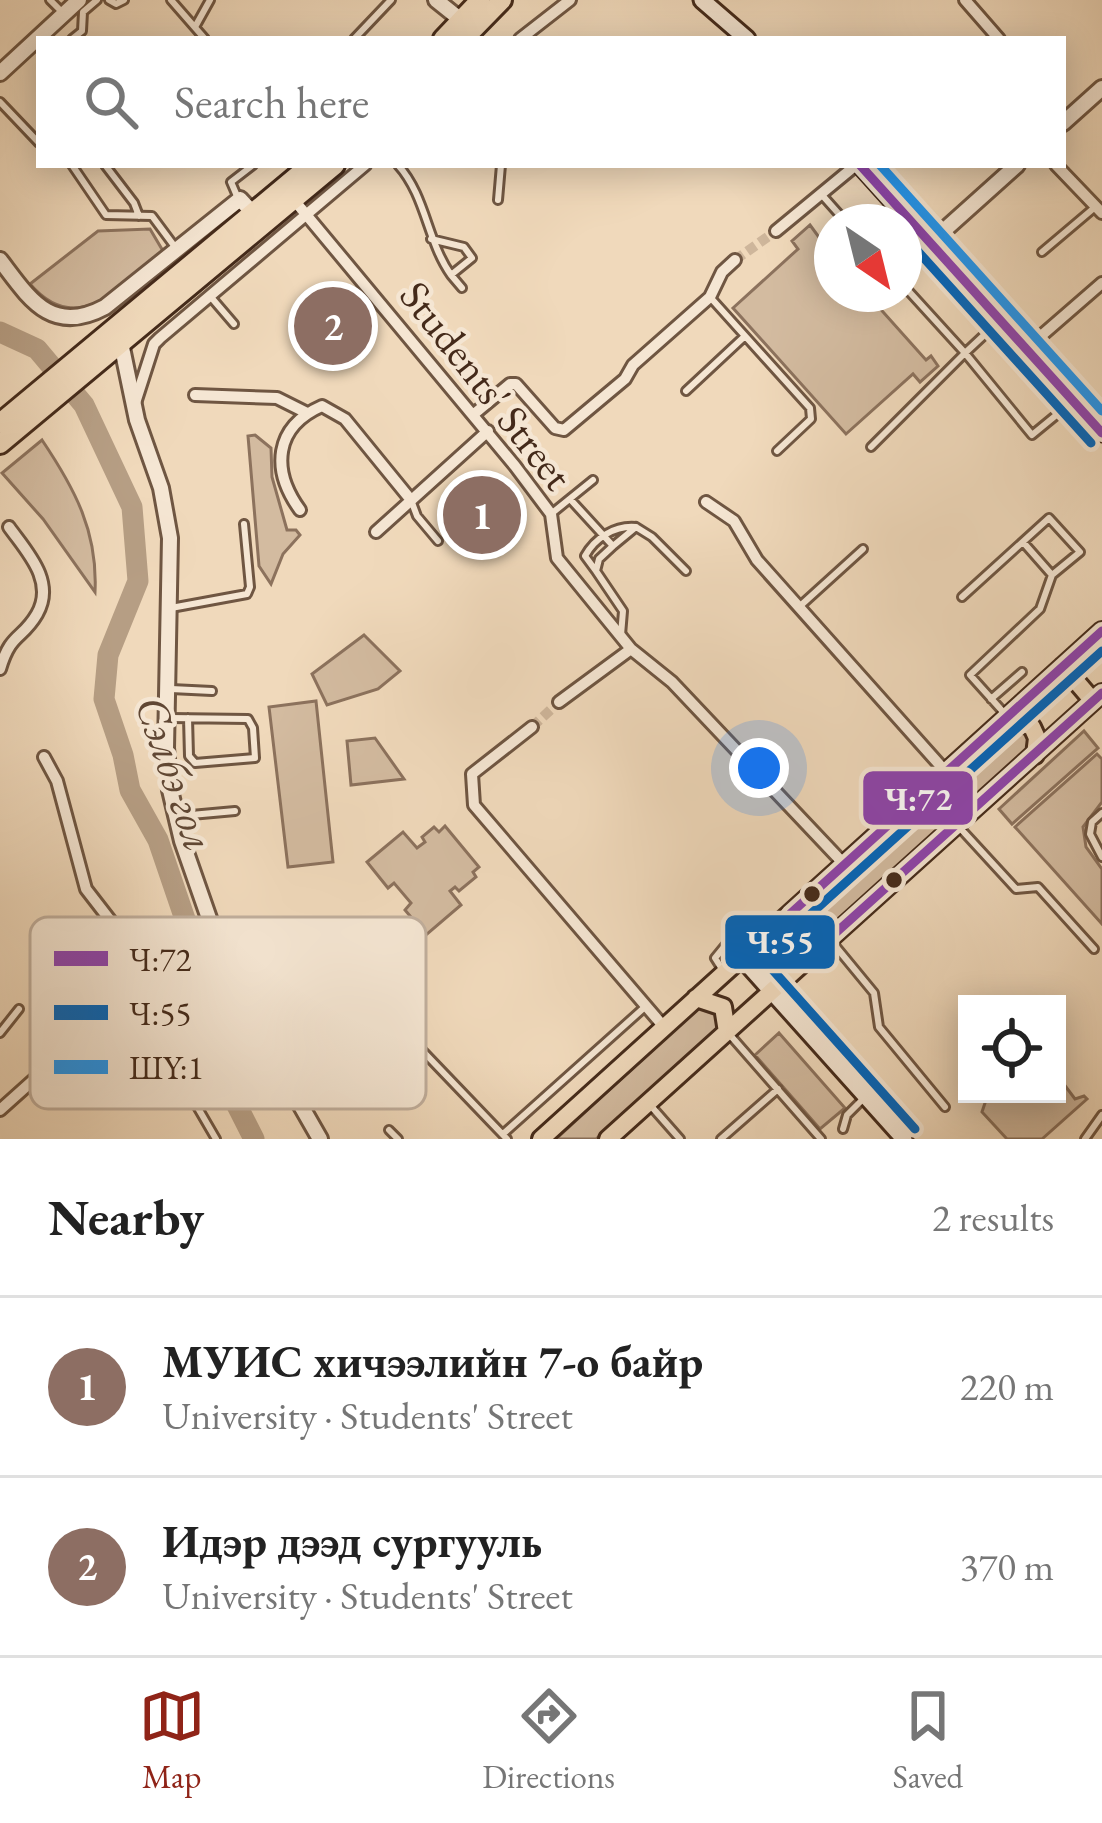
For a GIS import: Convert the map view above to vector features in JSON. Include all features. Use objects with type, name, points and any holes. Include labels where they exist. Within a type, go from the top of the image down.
[{"type":"highway","points":[[463,30],[480,0]]},
{"type":"highway","points":[[463,30],[502,0]]},
{"type":"highway","points":[[0,444],[29,410],[247,206],[305,168]]},
{"type":"highway","points":[[84,363],[121,343],[300,207],[332,168]]},
{"type":"highway","points":[[0,423],[29,410]]},
{"type":"main road","points":[[702,0],[743,36]]},
{"type":"main road","points":[[861,168],[1102,433]]},
{"type":"main road","points":[[541,1139],[1102,631]]},
{"type":"main road","points":[[616,1136],[825,943],[1099,702],[1063,666]]},
{"type":"main road","points":[[1008,717],[1034,730],[1035,755]]},
{"type":"main road","points":[[790,914],[794,943],[806,948],[825,943]]},
{"type":"main road","points":[[741,957],[904,1139]]},
{"type":"main road","points":[[696,998],[723,1007],[727,1032]]},
{"type":"street","points":[[41,36],[79,0]]},
{"type":"street","points":[[436,0],[463,30]]},
{"type":"street","points":[[524,36],[570,0]]},
{"type":"street","points":[[965,0],[996,36]]},
{"type":"street","points":[[0,73],[36,40]]},
{"type":"street","points":[[1066,116],[1102,88]]},
{"type":"street","points":[[135,403],[154,344],[300,207],[360,168]]},
{"type":"street","points":[[776,231],[854,168]]},
{"type":"street","points":[[930,243],[1014,168]]},
{"type":"street","points":[[1059,168],[1099,209]]},
{"type":"street","points":[[0,260],[42,310],[72,317],[105,308],[178,250],[247,206]]},
{"type":"street","name":"Students' Street","points":[[300,207],[488,431],[551,514],[557,558],[631,649],[673,682],[844,864]]},
{"type":"street","points":[[474,414],[516,384],[555,428],[564,430],[710,297],[722,272],[735,260]]},
{"type":"street","points":[[1026,349],[1102,283]]},
{"type":"street","points":[[121,343],[167,515],[171,608],[167,769],[207,917]]},
{"type":"street","points":[[195,395],[277,398],[308,413]]},
{"type":"street","points":[[301,510],[290,496],[279,459],[282,441],[308,413],[322,406],[335,410],[411,500]]},
{"type":"street","points":[[376,532],[488,431]]},
{"type":"street","points":[[706,502],[734,521],[758,560],[946,772]]},
{"type":"street","points":[[0,668],[5,647],[37,614],[43,584],[40,571],[8,527]]},
{"type":"street","points":[[559,703],[631,649]]},
{"type":"street","points":[[532,727],[472,773],[474,805],[664,1027]]},
{"type":"street","points":[[44,757],[57,781],[86,889],[108,917]]},
{"type":"street","points":[[0,1110],[30,1083]]},
{"type":"street","points":[[303,1109],[320,1139]]},
{"type":"lane","points":[[50,0],[65,14]]},
{"type":"lane","points":[[76,36],[82,31],[83,11],[98,0]]},
{"type":"lane","points":[[109,0],[116,4],[124,0]]},
{"type":"lane","points":[[171,0],[202,36]]},
{"type":"lane","points":[[195,27],[210,0]]},
{"type":"lane","points":[[357,36],[391,0]]},
{"type":"lane","points":[[0,102],[36,140]]},
{"type":"lane","points":[[74,168],[106,215],[152,216],[178,250]]},
{"type":"lane","points":[[107,168],[139,216]]},
{"type":"lane","points":[[247,206],[231,182],[249,168]]},
{"type":"lane","points":[[400,168],[417,192],[431,239],[462,288]]},
{"type":"lane","points":[[498,200],[501,168]]},
{"type":"lane","points":[[822,195],[830,204]]},
{"type":"lane","points":[[1042,252],[1099,209]]},
{"type":"lane","points":[[431,239],[464,247],[472,254],[451,275]]},
{"type":"lane","points":[[210,296],[234,324]]},
{"type":"lane","points":[[710,297],[810,408],[811,418],[777,451]]},
{"type":"lane","points":[[922,306],[1031,435],[1074,400]]},
{"type":"lane","points":[[871,447],[1000,320]]},
{"type":"lane","points":[[686,391],[745,336]]},
{"type":"lane","points":[[551,514],[593,480]]},
{"type":"lane","points":[[570,499],[613,546]]},
{"type":"lane","points":[[411,500],[417,516],[438,541]]},
{"type":"lane","points":[[962,596],[1049,518],[1080,552],[1052,575],[1040,609],[970,675],[1008,717]]},
{"type":"lane","points":[[171,608],[248,594],[244,524]]},
{"type":"lane","points":[[596,571],[599,559],[636,527]]},
{"type":"lane","points":[[621,636],[623,611],[585,556],[604,536],[636,527],[686,571]]},
{"type":"lane","points":[[1022,541],[1052,575]]},
{"type":"lane","points":[[799,607],[863,549]]},
{"type":"lane","points":[[991,699],[1022,672]]},
{"type":"lane","points":[[167,689],[212,691]]},
{"type":"lane","points":[[166,718],[188,718],[248,719],[255,758],[195,763],[189,756],[188,718]]},
{"type":"lane","points":[[177,817],[236,811]]},
{"type":"lane","points":[[1102,813],[1092,822],[1090,834],[1102,857]]},
{"type":"lane","points":[[957,825],[1016,889],[1038,887],[1094,949]]},
{"type":"lane","points":[[725,971],[715,958],[747,919]]},
{"type":"lane","points":[[825,943],[874,993],[879,1028],[946,1107]]},
{"type":"lane","points":[[426,1054],[505,1137],[646,1006]]},
{"type":"lane","points":[[0,1034],[19,1010]]},
{"type":"lane","points":[[727,1032],[821,1139]]},
{"type":"lane","points":[[721,1139],[778,1089]]},
{"type":"lane","points":[[843,1129],[847,1114],[866,1096]]},
{"type":"lane","points":[[648,1103],[680,1139]]},
{"type":"lane","points":[[199,1109],[216,1139]]},
{"type":"lane","points":[[1085,1139],[1102,1115]]},
{"type":"lane","points":[[389,1130],[398,1139]]},
{"type":"shaded area","points":[[810,225],[814,230],[814,312],[883,312],[926,360],[931,356],[938,366],[920,382],[913,374],[846,434],[733,308],[798,249],[792,241]]},
{"type":"shaded area","points":[[150,229],[163,251],[99,301],[65,307],[30,284],[98,231]]},
{"type":"shaded area","points":[[255,435],[271,448],[272,477],[287,530],[300,535],[283,554],[271,584],[259,566],[248,436]]},
{"type":"shaded area","points":[[42,440],[82,512],[93,550],[95,592],[43,519],[2,473]]},
{"type":"shaded area","points":[[364,635],[400,671],[378,689],[327,705],[312,674]]},
{"type":"shaded area","points":[[316,701],[333,862],[288,867],[269,707]]},
{"type":"shaded area","points":[[1012,726],[1029,729],[1029,751],[817,941],[796,940],[797,919]]},
{"type":"shaded area","points":[[1084,731],[1098,748],[1012,824],[999,809]]},
{"type":"shaded area","points":[[375,738],[404,779],[351,785],[347,741]]},
{"type":"shaded area","points":[[1097,754],[1102,759],[1102,802],[1083,827],[1086,847],[1102,869],[1102,924],[1015,827]]},
{"type":"shaded area","points":[[445,826],[479,867],[473,872],[476,877],[459,891],[455,887],[450,891],[461,905],[426,935],[426,917],[411,917],[405,910],[411,903],[394,883],[388,888],[367,862],[403,832],[417,848],[434,827],[439,832]]},
{"type":"shaded area","points":[[701,1005],[717,1007],[719,1029],[596,1139],[556,1139]]},
{"type":"shaded area","points":[[779,1033],[845,1108],[820,1129],[755,1055]]},
{"type":"shaded area","points":[[1066,1087],[1075,1099],[1087,1099],[1042,1139],[1007,1139],[982,1112],[985,1103],[1066,1103]]},
{"type":"waterway","name":"Сэлбэ гол","points":[[0,332],[37,349],[84,405],[132,507],[138,581],[108,655],[104,699],[130,790],[158,840],[184,917]]},
{"type":"waterway","name":"Сэлбэ гол","points":[[239,1109],[254,1139]]},
{"type":"tunnel","points":[[735,260],[776,231]]},
{"type":"tunnel","points":[[532,727],[559,702]]},
{"type":"transit line","name":"Ч:72","points":[[863,168],[1102,433]]},
{"type":"transit line","name":"ШҮ:1","points":[[883,168],[1102,411]]},
{"type":"transit line","name":"Ч:55","points":[[922,256],[1091,443]]},
{"type":"transit line","name":"Ч:72","points":[[1102,631],[790,914],[794,943],[820,947],[1102,693]]},
{"type":"transit line","name":"Ч:55","points":[[915,1129],[762,958],[1102,651]]},
{"type":"place","name":"Идэр дээд сургууль","points":[[333,326]]},
{"type":"place","name":"МУИС хичээлийн 7-о байр","points":[[482,515]]}]
